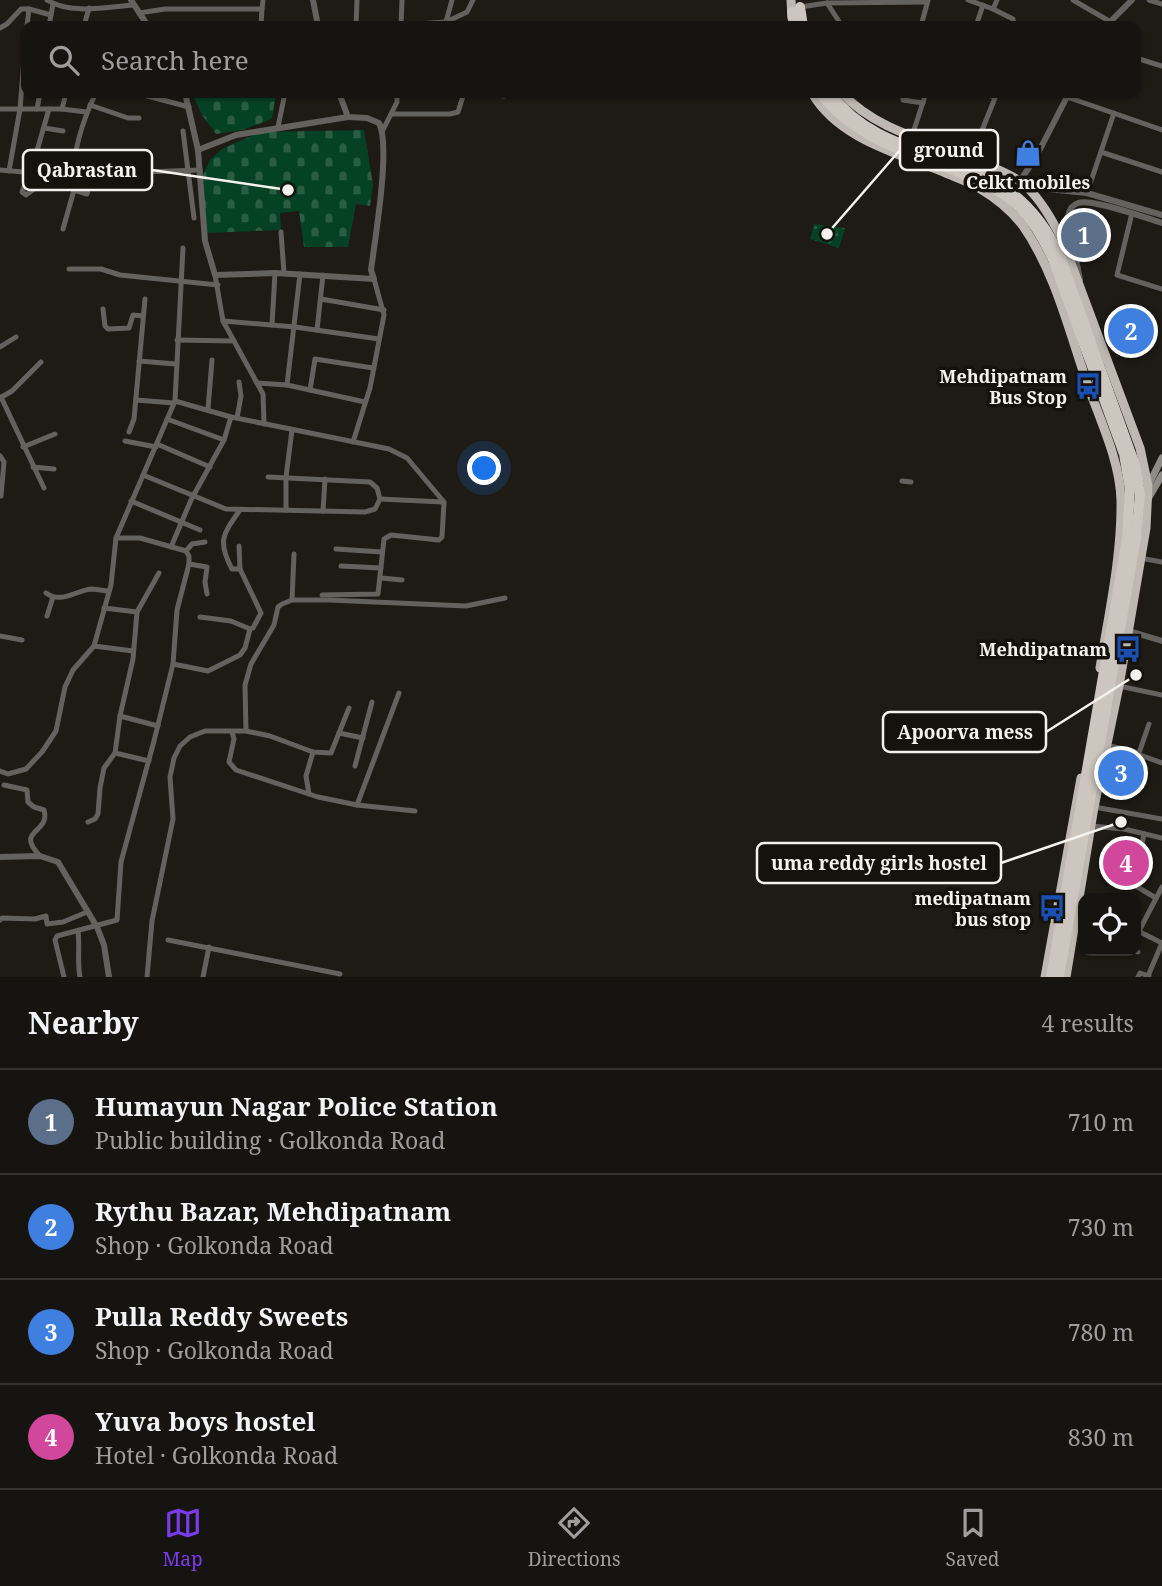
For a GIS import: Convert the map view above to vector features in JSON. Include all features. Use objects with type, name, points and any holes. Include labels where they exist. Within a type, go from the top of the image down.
[{"type":"highway","points":[[791,0],[797,7]]},
{"type":"highway","points":[[816,98],[846,128],[866,141],[962,180],[996,199],[1022,225],[1052,283],[1118,478],[1121,499],[1118,544],[1048,977]]},
{"type":"highway","points":[[824,98],[839,115],[864,134],[999,190],[1022,210],[1041,235],[1054,262],[1124,454],[1130,490],[1129,528],[1048,977]]},
{"type":"highway","points":[[834,98],[868,128],[988,176],[1015,194],[1038,217],[1061,258],[1135,465],[1140,494],[1136,538],[1059,977]]},
{"type":"highway","points":[[846,98],[876,120],[972,157],[1024,184],[1046,210],[1062,239],[1140,448],[1148,486],[1140,558],[1119,686],[1094,807],[1082,893]]},
{"type":"highway","points":[[952,176],[961,153]]},
{"type":"highway","points":[[1083,766],[1102,770]]},
{"type":"highway","points":[[1066,977],[1078,933]]},
{"type":"main road","points":[[1148,486],[1162,458]]},
{"type":"main road","points":[[1147,500],[1162,475]]},
{"type":"street","points":[[165,0],[165,9]]},
{"type":"street","points":[[233,8],[234,0]]},
{"type":"street","points":[[261,21],[263,0]]},
{"type":"street","points":[[313,0],[317,21]]},
{"type":"street","points":[[356,21],[357,0]]},
{"type":"street","points":[[401,21],[402,0]]},
{"type":"street","points":[[446,21],[452,0]]},
{"type":"street","points":[[448,21],[467,12],[473,0]]},
{"type":"street","points":[[968,0],[993,9],[1013,21]]},
{"type":"street","points":[[993,9],[997,0]]},
{"type":"street","points":[[1073,0],[1104,21]]},
{"type":"street","points":[[1111,21],[1132,0]]},
{"type":"street","points":[[1149,0],[1162,4]]},
{"type":"street","points":[[797,7],[827,3],[928,1],[922,21]]},
{"type":"street","points":[[50,21],[50,2],[75,8],[132,3],[145,21]]},
{"type":"street","points":[[827,3],[839,21]]},
{"type":"street","points":[[978,21],[984,5]]},
{"type":"street","points":[[85,21],[89,8]]},
{"type":"street","points":[[0,27],[7,24],[21,9],[51,15]]},
{"type":"street","points":[[28,21],[29,9]]},
{"type":"street","points":[[139,13],[165,9],[262,9]]},
{"type":"street","points":[[1141,60],[1162,66]]},
{"type":"street","points":[[9,170],[21,96]]},
{"type":"street","points":[[37,109],[39,98]]},
{"type":"street","points":[[62,109],[65,98]]},
{"type":"street","points":[[94,98],[86,112],[72,168],[71,188],[87,194],[94,167]]},
{"type":"street","points":[[155,98],[189,107]]},
{"type":"street","points":[[186,98],[198,150],[205,241],[218,285],[223,321],[263,394],[264,424]]},
{"type":"street","points":[[278,127],[284,98]]},
{"type":"street","points":[[341,98],[348,117]]},
{"type":"street","points":[[383,130],[397,98]]},
{"type":"street","points":[[391,114],[450,114],[457,112],[462,98]]},
{"type":"street","points":[[903,98],[923,103]]},
{"type":"street","points":[[912,136],[924,98]]},
{"type":"street","points":[[962,180],[995,98]]},
{"type":"street","points":[[1066,98],[1024,184],[1087,193],[1162,215]]},
{"type":"street","points":[[1076,98],[1162,130]]},
{"type":"street","points":[[90,105],[128,118],[139,118]]},
{"type":"street","points":[[0,109],[62,109],[86,112]]},
{"type":"street","points":[[49,109],[36,159],[22,192],[26,195],[44,181],[51,164]]},
{"type":"street","points":[[1087,193],[1114,113]]},
{"type":"street","points":[[198,150],[236,135],[348,117],[367,118],[379,123],[383,130],[384,154],[371,270],[384,310],[373,368],[353,442]]},
{"type":"street","points":[[44,128],[63,131]]},
{"type":"street","points":[[183,131],[194,218]]},
{"type":"street","points":[[1101,152],[1162,172]]},
{"type":"street","points":[[36,159],[72,168]]},
{"type":"street","points":[[0,170],[23,172],[32,168]]},
{"type":"street","points":[[145,172],[200,170]]},
{"type":"street","points":[[63,229],[74,190]]},
{"type":"street","points":[[1080,286],[1080,273],[1068,216],[1070,209],[1077,203],[1162,223]]},
{"type":"street","points":[[1132,214],[1117,275],[1162,293]]},
{"type":"street","points":[[281,232],[284,273]]},
{"type":"street","points":[[0,772],[8,774],[26,769],[42,752],[56,731],[65,687],[73,670],[94,646],[111,585],[116,538],[175,402],[183,248]]},
{"type":"street","points":[[69,269],[101,269],[120,275],[218,285]]},
{"type":"street","points":[[272,325],[275,273]]},
{"type":"street","points":[[215,275],[284,273],[374,279]]},
{"type":"street","points":[[287,385],[300,274]]},
{"type":"street","points":[[317,330],[323,275]]},
{"type":"street","points":[[129,432],[134,419],[145,299]]},
{"type":"street","points":[[321,299],[384,310]]},
{"type":"street","points":[[103,309],[105,326],[108,329],[129,328],[133,315],[142,316]]},
{"type":"street","points":[[223,321],[295,327],[379,339]]},
{"type":"street","points":[[0,347],[16,337]]},
{"type":"street","points":[[177,340],[234,341]]},
{"type":"street","points":[[310,390],[315,359],[373,368]]},
{"type":"street","points":[[208,409],[212,360]]},
{"type":"street","points":[[139,361],[176,364]]},
{"type":"street","points":[[41,362],[1,398],[44,488]]},
{"type":"street","points":[[171,547],[193,496],[234,417],[241,396],[239,382]]},
{"type":"street","points":[[257,383],[287,385],[365,402]]},
{"type":"street","points":[[136,400],[175,402],[208,409],[264,424],[389,449],[407,458],[444,502],[442,537],[439,540],[391,535],[384,539],[378,594],[322,595]]},
{"type":"street","points":[[167,419],[223,440]]},
{"type":"street","points":[[286,510],[286,477],[292,430]]},
{"type":"street","points":[[23,447],[55,434]]},
{"type":"street","points":[[125,441],[156,446],[210,467]]},
{"type":"street","points":[[0,456],[4,467],[1,496]]},
{"type":"street","points":[[33,467],[54,469]]},
{"type":"street","points":[[143,475],[226,509],[365,512],[375,509],[380,499],[377,488],[370,482],[268,477]]},
{"type":"street","points":[[323,511],[326,480]]},
{"type":"street","points":[[902,481],[911,482]]},
{"type":"street","points":[[380,499],[444,502]]},
{"type":"street","points":[[131,501],[200,530]]},
{"type":"street","points":[[237,509],[222,542],[232,569],[240,569]]},
{"type":"street","points":[[64,977],[55,940],[57,936],[117,920],[121,862],[173,664],[177,610],[190,556],[186,551],[139,538],[116,538]]},
{"type":"street","points":[[186,551],[192,544],[205,542]]},
{"type":"street","points":[[173,664],[208,671],[240,655],[245,648],[251,628],[261,614],[240,569],[239,547]]},
{"type":"street","points":[[336,549],[382,552]]},
{"type":"street","points":[[292,600],[294,554]]},
{"type":"street","points":[[1140,558],[1162,562]]},
{"type":"street","points":[[189,564],[207,567],[207,594]]},
{"type":"street","points":[[341,566],[381,568]]},
{"type":"street","points":[[88,822],[98,814],[104,768],[115,753],[133,659],[137,612],[159,573]]},
{"type":"street","points":[[381,578],[402,580]]},
{"type":"street","points":[[46,593],[53,597],[65,597],[90,589],[109,591]]},
{"type":"street","points":[[47,616],[53,597]]},
{"type":"street","points":[[246,732],[245,685],[251,664],[274,625],[278,607],[292,600],[466,606],[505,598]]},
{"type":"street","points":[[104,608],[137,612]]},
{"type":"street","points":[[200,617],[231,621],[251,628]]},
{"type":"street","points":[[1129,631],[1162,641]]},
{"type":"street","points":[[0,636],[22,640]]},
{"type":"street","points":[[94,646],[133,651]]},
{"type":"street","points":[[1119,686],[1162,695]]},
{"type":"street","points":[[357,805],[399,694]]},
{"type":"street","points":[[355,766],[372,702]]},
{"type":"street","points":[[147,977],[152,921],[173,819],[170,784],[174,758],[180,746],[190,737],[205,731],[246,732],[270,736],[313,752],[331,753],[349,708]]},
{"type":"street","points":[[120,716],[158,726]]},
{"type":"street","points":[[1137,754],[1149,724]]},
{"type":"street","points":[[232,732],[234,739],[229,762],[236,770],[309,794],[357,805],[415,811]]},
{"type":"street","points":[[339,733],[363,738]]},
{"type":"street","points":[[1106,745],[1161,760]]},
{"type":"street","points":[[309,794],[306,776],[313,752]]},
{"type":"street","points":[[115,753],[149,761]]},
{"type":"street","points":[[8,774],[2,787],[27,790],[28,802],[44,810],[44,824],[30,839],[32,847],[40,856]]},
{"type":"street","points":[[1094,807],[1162,819]]},
{"type":"street","points":[[1091,826],[1162,838]]},
{"type":"street","points":[[1144,834],[1134,885],[1156,898]]},
{"type":"street","points":[[0,857],[40,856],[58,862],[97,927],[104,945],[109,977]]},
{"type":"street","points":[[1141,924],[1162,887]]},
{"type":"street","points":[[0,920],[46,916],[47,924],[63,922],[87,912]]},
{"type":"street","points":[[78,931],[80,977]]},
{"type":"street","points":[[1138,977],[1140,973],[1150,976],[1162,943],[1141,933]]},
{"type":"street","points":[[168,940],[340,974]]},
{"type":"street","points":[[203,977],[209,947]]},
{"type":"green space","points":[[194,98],[275,98],[272,119],[243,130],[216,134],[202,115]]},
{"type":"green space","points":[[364,130],[373,185],[370,206],[356,204],[348,247],[304,247],[299,211],[280,213],[281,230],[206,233],[203,175],[210,160],[222,149],[260,132]]},
{"type":"green space","points":[[814,224],[845,228],[839,248],[810,239]]},
{"type":"place","name":"Celkt mobiles","points":[[1028,153]]},
{"type":"place","name":"Qabrastan","points":[[288,190]]},
{"type":"place","name":"ground","points":[[827,234]]},
{"type":"place","name":"Humayun Nagar Police Station","points":[[1084,235]]},
{"type":"place","name":"Rythu Bazar, Mehdipatnam","points":[[1131,331]]},
{"type":"place","name":"Mehdipatnam Bus Stop","points":[[1088,386]]},
{"type":"place","name":"Mehdipatnam","points":[[1128,649]]},
{"type":"place","name":"Apoorva mess","points":[[1136,675]]},
{"type":"place","name":"Pulla Reddy Sweets","points":[[1121,773]]},
{"type":"place","name":"uma reddy girls hostel","points":[[1121,822]]},
{"type":"place","name":"Yuva boys hostel","points":[[1126,863]]},
{"type":"place","name":"medipatnam bus stop","points":[[1052,908]]}]
